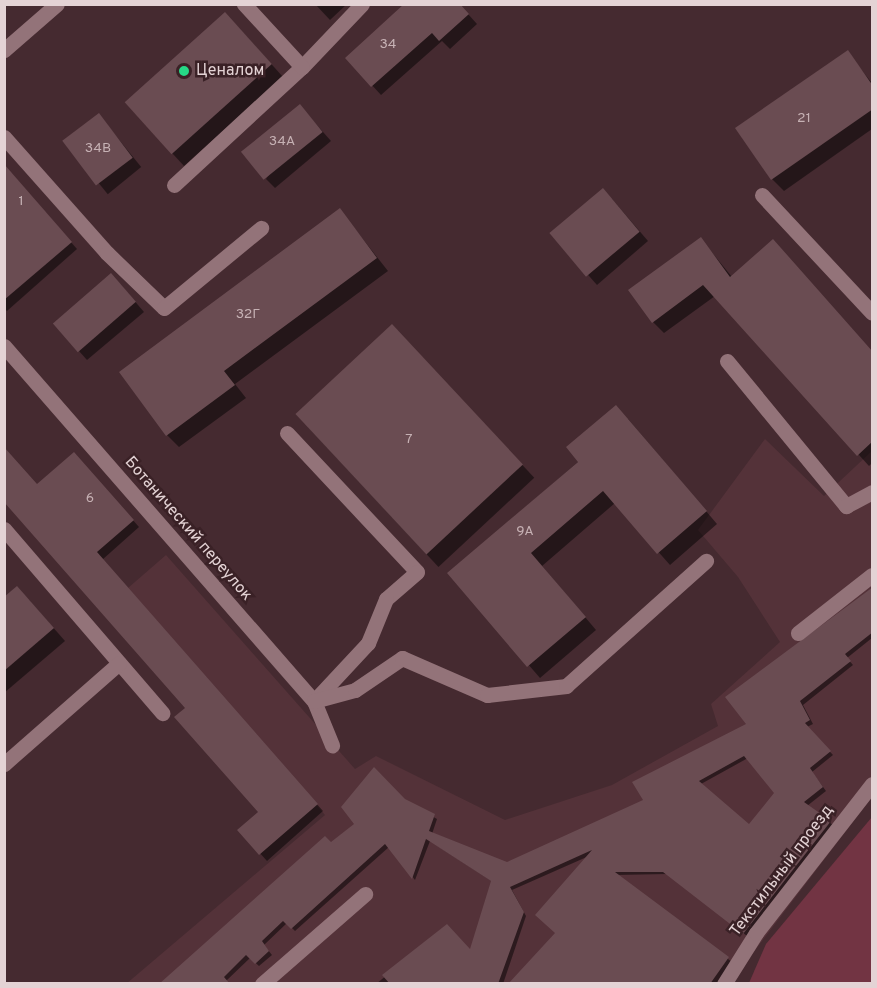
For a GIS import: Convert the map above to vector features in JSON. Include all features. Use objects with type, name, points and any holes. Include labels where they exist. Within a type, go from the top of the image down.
[{"type":"street","points":[[4,50],[57,4]]},
{"type":"street","points":[[244,4],[302,66]]},
{"type":"street","points":[[174,185],[302,66],[362,4]]},
{"type":"street","points":[[4,137],[107,253],[164,308],[261,228]]},
{"type":"street","points":[[762,195],[873,313]]},
{"type":"street","name":"Ботанический переулок","points":[[4,346],[314,701],[332,744]]},
{"type":"street","points":[[727,361],[846,506],[873,492]]},
{"type":"street","points":[[287,433],[417,572],[386,599],[368,643],[314,701]]},
{"type":"street","points":[[4,529],[162,713]]},
{"type":"street","points":[[314,701],[355,690],[402,658],[487,695],[566,686],[706,561]]},
{"type":"street","points":[[798,633],[873,575]]},
{"type":"street","points":[[4,764],[119,663]]},
{"type":"street","name":"Текстильный проезд","points":[[724,984],[756,933],[873,784]]},
{"type":"street","points":[[262,984],[365,894]]},
{"type":"shaded area","points":[[765,439],[824,496],[872,451],[872,797],[730,983],[126,984],[325,815],[128,588],[166,555],[355,769],[376,756],[505,820],[612,785],[718,726],[711,704],[780,642],[738,577],[698,530]]},
{"type":"shaded area","points":[[872,817],[872,983],[749,983],[766,944]]},
{"type":"building","points":[[404,4],[460,4],[469,14],[439,41],[432,33],[371,87],[345,58]]},
{"type":"building","points":[[225,12],[272,64],[172,154],[125,102]]},
{"type":"building","points":[[848,50],[873,86],[873,109],[771,180],[735,128]]},
{"type":"building","points":[[300,104],[323,132],[264,180],[241,152]]},
{"type":"building","points":[[99,113],[133,158],[96,185],[62,141]]},
{"type":"building","points":[[4,164],[72,242],[4,300]]},
{"type":"building","points":[[603,188],[640,232],[586,277],[549,233]]},
{"type":"building","points":[[340,208],[377,258],[224,371],[235,385],[166,436],[119,372]]},
{"type":"building","points":[[701,237],[730,277],[773,239],[873,352],[873,441],[857,456],[703,285],[652,323],[628,290]]},
{"type":"building","points":[[111,273],[136,302],[78,352],[53,324]]},
{"type":"building","points":[[392,324],[523,464],[426,554],[295,414]]},
{"type":"building","points":[[616,405],[707,511],[657,554],[603,491],[531,553],[586,617],[527,667],[447,573],[578,462],[566,447]]},
{"type":"building","points":[[4,447],[37,484],[74,452],[134,520],[97,552],[318,804],[259,855],[237,830],[258,812],[174,717],[185,708],[4,502]]},
{"type":"building","points":[[17,586],[54,628],[4,671],[4,597]]},
{"type":"building","points":[[873,587],[873,632],[845,654],[851,661],[800,701],[810,720],[805,723],[831,751],[810,768],[823,787],[804,802],[831,821],[743,934],[663,872],[615,872],[729,957],[710,984],[508,984],[555,933],[535,915],[592,850],[510,887],[524,912],[498,984],[390,984],[382,975],[447,924],[470,949],[491,881],[426,839],[412,879],[385,844],[291,929],[283,921],[262,941],[269,951],[255,964],[246,955],[224,977],[230,984],[159,984],[325,836],[331,842],[354,824],[341,807],[374,767],[405,799],[435,814],[429,831],[507,862],[643,800],[632,782],[746,724],[725,697]],"holes":[[[744,756],[774,793],[749,824],[699,781]]]},
{"type":"place","name":"Ценалом","points":[[184,71]]}]
